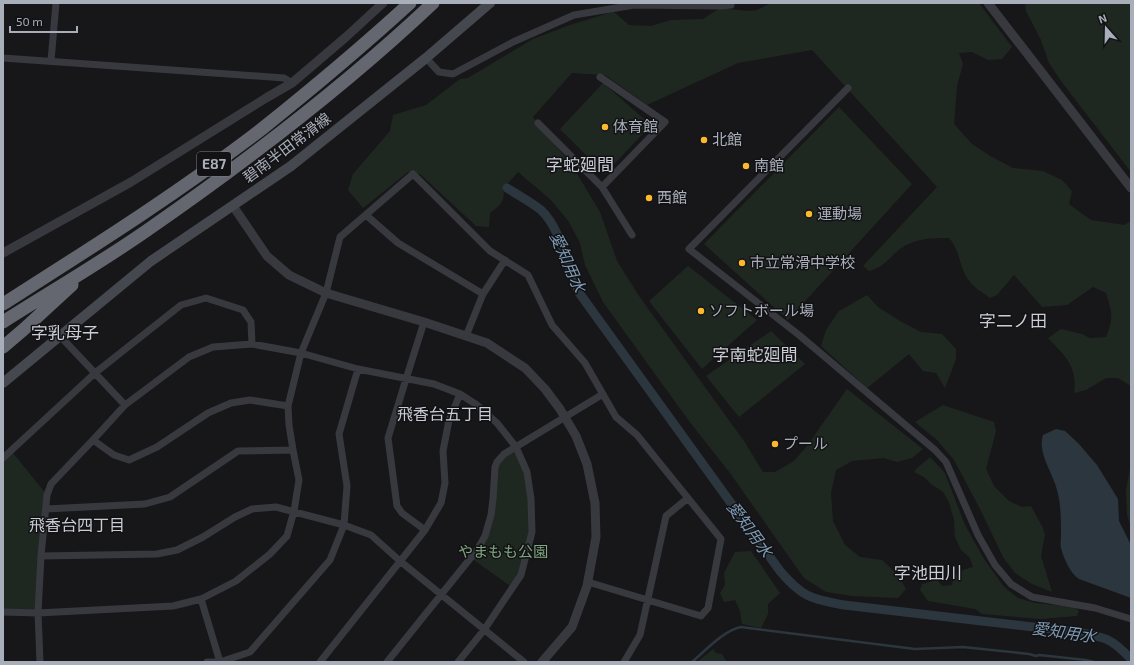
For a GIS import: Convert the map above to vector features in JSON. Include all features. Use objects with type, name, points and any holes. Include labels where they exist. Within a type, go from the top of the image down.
[{"type":"highway","name":"E87","points":[[3,304],[130,222],[262,129],[336,68],[410,3]]},
{"type":"highway","name":"E87","points":[[3,322],[145,232],[244,161],[329,95],[433,3]]},
{"type":"highway","points":[[3,347],[97,262]]},
{"type":"main road","name":"碧南半田常滑線","points":[[3,383],[151,261],[291,166],[426,58],[490,3]]},
{"type":"street","points":[[51,61],[56,3]]},
{"type":"street","points":[[4,252],[131,182],[266,98],[292,84],[383,3]]},
{"type":"street","points":[[426,58],[439,72],[453,74],[514,42],[574,16],[634,4],[721,6],[731,5],[731,3]]},
{"type":"street","points":[[988,3],[1131,188]]},
{"type":"street","points":[[3,58],[284,78],[292,84]]},
{"type":"street","points":[[600,77],[665,122],[602,187]]},
{"type":"street","points":[[848,88],[689,248],[799,335],[935,450],[946,462],[978,534],[995,565],[1011,584],[1032,597],[1095,608],[1131,619]]},
{"type":"street","points":[[538,123],[602,187],[632,235]]},
{"type":"street","points":[[3,612],[38,613],[173,606],[201,599],[236,581],[270,554],[287,536],[294,511],[299,480],[292,450],[288,406],[301,353],[326,293],[340,237],[413,174],[484,245],[528,275],[552,325],[585,363],[616,417],[637,435],[721,539],[708,608],[701,616],[588,582]]},
{"type":"street","points":[[234,206],[267,256],[289,275],[326,293],[424,322],[487,344],[525,368],[545,389],[565,416],[587,464],[595,503],[596,537],[588,582],[572,627],[542,662]]},
{"type":"street","points":[[366,215],[398,242],[483,294]]},
{"type":"street","points":[[466,336],[483,294],[505,260]]},
{"type":"street","points":[[3,458],[95,373],[181,305],[206,298],[243,310],[251,322],[252,344]]},
{"type":"street","points":[[424,322],[388,438],[396,506],[402,513],[425,530]]},
{"type":"street","points":[[60,336],[125,405]]},
{"type":"street","points":[[40,662],[38,613],[41,556],[47,495],[51,484],[125,405],[189,357],[212,347],[252,344],[301,353],[358,369],[434,384],[460,394],[477,405],[497,423],[516,447],[527,472],[531,499],[532,532],[521,575],[484,630],[458,662]]},
{"type":"street","points":[[208,662],[220,662],[250,652],[330,560],[344,525],[347,486],[339,434],[358,369]]},
{"type":"street","points":[[320,662],[425,530],[441,504],[445,483],[443,451],[449,420],[460,394]]},
{"type":"street","points":[[387,662],[471,558],[485,536],[494,499],[495,467],[497,462],[504,454],[603,394]]},
{"type":"street","points":[[93,440],[114,455],[129,460],[157,447],[208,413],[231,403],[250,400],[288,406]]},
{"type":"street","points":[[46,508],[145,504],[170,497],[238,452],[292,450]]},
{"type":"street","points":[[624,662],[640,635],[666,516],[688,498]]},
{"type":"street","points":[[41,556],[157,554],[177,550],[252,509],[276,506],[344,525],[371,535],[400,561],[524,662]]},
{"type":"street","points":[[201,599],[220,662]]},
{"type":"green space","points":[[771,3],[979,3],[1012,47],[1002,59],[988,60],[972,52],[959,53],[963,64],[957,86],[954,124],[972,144],[1013,168],[1043,171],[1062,180],[1072,191],[1069,204],[1091,220],[1124,225],[1131,221],[1131,386],[1118,378],[1106,378],[1086,390],[1074,393],[1075,384],[1072,368],[1065,356],[1048,338],[1061,329],[1082,334],[1090,338],[1106,337],[1110,325],[1111,315],[1110,305],[1106,293],[1093,287],[1067,305],[1042,307],[1014,275],[997,295],[990,298],[970,282],[964,272],[956,248],[949,238],[917,241],[900,249],[875,269],[869,271],[863,266],[937,187],[812,50],[738,63],[647,105],[605,75],[572,73],[533,117],[573,167],[600,212],[617,261],[639,296],[744,441],[763,472],[775,472],[794,461],[807,446],[847,389],[923,449],[912,458],[897,462],[884,458],[852,461],[836,470],[831,493],[833,521],[845,545],[860,557],[882,560],[897,574],[906,589],[898,598],[852,596],[826,592],[804,578],[730,473],[689,421],[603,302],[585,265],[580,243],[569,222],[551,200],[518,172],[503,189],[504,197],[501,203],[490,213],[489,227],[476,226],[420,174],[408,172],[363,208],[348,190],[353,174],[390,131],[393,115],[426,105],[460,79],[468,78],[533,39],[570,25],[614,12],[629,25],[651,26],[671,20],[703,19],[720,8],[749,11],[757,10]]},
{"type":"green space","points":[[1025,3],[1131,3],[1131,172],[1061,81],[1049,63],[1041,40],[1026,11]]},
{"type":"green space","name":"体育館","points":[[603,83],[651,125],[605,174],[560,129]]},
{"type":"green space","name":"運動場","points":[[839,107],[912,184],[788,320],[704,244]]},
{"type":"green space","name":"ソフトボール場","points":[[688,266],[757,320],[702,369],[649,301]]},
{"type":"green space","points":[[867,295],[878,307],[921,332],[942,334],[956,349],[956,359],[945,388],[936,373],[923,371],[909,354],[867,388],[821,346],[826,330],[839,311]]},
{"type":"green space","points":[[771,331],[805,364],[739,417],[706,376]]},
{"type":"green space","points":[[943,405],[994,422],[996,431],[986,469],[994,486],[1009,501],[1022,507],[1031,506],[1043,528],[1045,535],[1041,556],[1052,592],[1032,584],[1015,573],[1003,557],[954,460],[937,440],[915,422]]},
{"type":"green space","name":"やまもも公園","points":[[516,447],[527,472],[532,532],[521,575],[513,588],[471,558],[485,536],[495,467]]},
{"type":"green space","points":[[13,453],[47,495],[38,613],[3,612],[3,461]]},
{"type":"green space","points":[[930,457],[945,473],[965,525],[984,559],[1004,587],[1018,598],[1035,603],[1074,607],[1079,611],[1077,616],[1040,619],[982,614],[975,609],[928,601],[920,590],[922,584],[937,580],[942,586],[952,585],[959,572],[973,567],[970,558],[961,550],[955,537],[954,520],[949,502],[943,492],[924,477],[914,472]]},
{"type":"green space","points":[[1131,463],[1131,527],[1127,515],[1126,490]]},
{"type":"green space","points":[[751,551],[780,593],[768,604],[768,614],[761,628],[742,624],[740,611],[735,600],[724,602],[720,593],[725,585],[724,573],[735,552]]},
{"type":"green space","points":[[713,649],[716,653],[722,654],[727,662],[697,662]]},
{"type":"shaded area","points":[[1056,429],[1065,431],[1078,443],[1097,465],[1118,499],[1119,521],[1131,545],[1131,598],[1079,579],[1070,569],[1062,552],[1061,519],[1058,495],[1042,449],[1043,435]]},
{"type":"waterway","name":"愛知用水","points":[[507,188],[529,201],[541,210],[548,218],[559,239],[580,294],[780,571],[801,592],[823,601],[844,605],[1087,634],[1101,637],[1113,643],[1131,659]]},
{"type":"waterway","points":[[692,662],[721,636],[741,627],[915,649],[963,647],[1094,662]]},
{"type":"place","name":"体育館","points":[[605,127]]},
{"type":"place","name":"北館","points":[[704,140]]},
{"type":"place","name":"南館","points":[[746,166]]},
{"type":"place","name":"西館","points":[[649,198]]},
{"type":"place","name":"運動場","points":[[809,214]]},
{"type":"place","name":"市立常滑中学校","points":[[742,263]]},
{"type":"place","name":"ソフトボール場","points":[[701,311]]},
{"type":"place","name":"プール","points":[[775,444]]},
{"type":"district","name":"字蛇廻間","points":[[580,165]]},
{"type":"district","name":"字二ノ田","points":[[1013,321]]},
{"type":"district","name":"字乳母子","points":[[65,333]]},
{"type":"district","name":"字南蛇廻間","points":[[755,355]]},
{"type":"district","name":"飛香台五丁目","points":[[445,414]]},
{"type":"district","name":"飛香台四丁目","points":[[77,525]]},
{"type":"district","name":"字池田川","points":[[928,573]]}]
